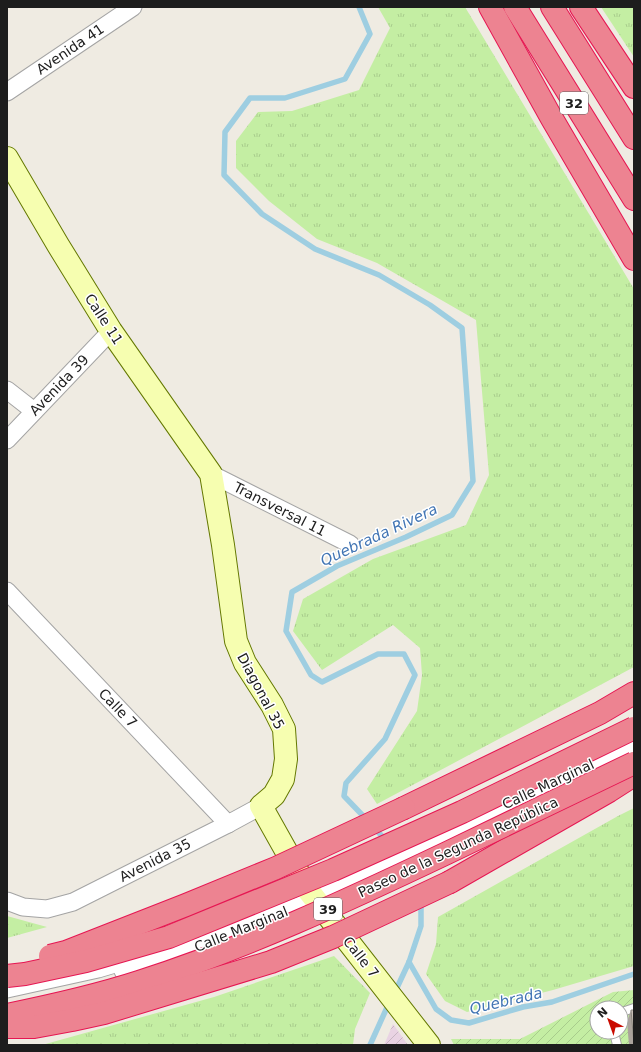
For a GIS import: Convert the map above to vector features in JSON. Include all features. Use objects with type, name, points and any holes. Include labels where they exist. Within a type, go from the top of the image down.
[{"type":"highway","points":[[490,7],[551,117],[634,259]]},
{"type":"highway","name":"32","points":[[515,7],[634,199]]},
{"type":"highway","name":"32","points":[[552,7],[634,138]]},
{"type":"highway","points":[[582,7],[634,87]]},
{"type":"highway","points":[[7,968],[66,952],[276,868],[600,714],[634,693]]},
{"type":"highway","points":[[600,714],[634,702]]},
{"type":"highway","name":"39","points":[[7,976],[26,974],[86,961],[177,934],[326,873],[462,812],[634,728]]},
{"type":"highway","name":"Paseo de la Segunda República","points":[[7,1016],[75,1001],[138,982],[209,958],[299,922],[384,883],[634,763]]},
{"type":"highway","points":[[7,1028],[34,1027],[104,1013],[271,962],[333,936],[450,882],[609,791],[634,775]]},
{"type":"highway","points":[[609,791],[634,780]]},
{"type":"street","name":"Avenida 41","points":[[7,92],[133,7]]},
{"type":"street","name":"Calle 11","points":[[7,158],[58,245],[112,331],[211,474]]},
{"type":"street","name":"Avenida 39","points":[[7,440],[112,331]]},
{"type":"street","points":[[7,390],[34,411]]},
{"type":"street","name":"Transversal 11","points":[[211,474],[350,544]]},
{"type":"street","name":"Diagonal 35","points":[[211,474],[223,545],[236,641],[245,663],[272,705],[284,729],[286,759],[284,779],[274,795],[261,806]]},
{"type":"street","name":"Calle 7","points":[[7,591],[228,824]]},
{"type":"street","name":"Calle Marginal","points":[[7,989],[98,969],[157,951],[312,894],[349,878],[634,742]]},
{"type":"street","name":"Avenida 35","points":[[7,901],[23,907],[47,909],[73,902],[261,806]]},
{"type":"street","name":"Calle 7","points":[[261,806],[312,894],[425,1039]]},
{"type":"street","name":"Calle Marginal","points":[[7,1000],[107,976],[164,959],[243,930],[312,894]]},
{"type":"shaded area","points":[[393,1024],[408,1045],[384,1045]]},
{"type":"green space","points":[[378,7],[465,7],[634,289],[634,667],[377,804],[367,789],[417,711],[422,675],[420,648],[393,625],[322,670],[293,631],[303,599],[373,559],[466,525],[489,475],[476,320],[377,263],[317,239],[269,201],[236,168],[236,141],[258,112],[292,111],[359,90],[390,28]]},
{"type":"green space","points":[[601,7],[634,7],[634,57]]},
{"type":"green space","points":[[634,808],[634,966],[553,990],[467,1012],[445,1001],[426,974],[436,944],[438,917]]},
{"type":"green space","points":[[7,916],[47,927],[7,938]]},
{"type":"green space","points":[[334,956],[370,993],[355,1029],[353,1045],[42,1045],[214,997]]},
{"type":"green space","points":[[634,990],[634,1045],[454,1045],[451,1039],[520,1039],[589,1004],[589,1040],[629,1040],[629,1000],[597,1000],[613,992]]},
{"type":"building","points":[[631,1010],[634,1010],[634,1044]]},
{"type":"waterway","name":"Quebrada Rivera","points":[[359,7],[370,34],[345,79],[285,98],[250,98],[225,132],[224,175],[262,214],[315,249],[379,275],[430,305],[462,328],[473,481],[452,515],[406,537],[337,566],[292,592],[286,631],[311,675],[322,682],[378,654],[404,654],[415,675],[385,739],[346,783],[344,796],[368,821]]},
{"type":"waterway","name":"Quebrada Rivera","points":[[373,827],[387,841]]},
{"type":"waterway","name":"Quebrada Rivera","points":[[395,992],[409,962],[421,926],[421,902]]},
{"type":"waterway","name":"Quebrada","points":[[409,962],[436,1009],[451,1020],[469,1023],[523,1007],[552,1002],[634,974]]},
{"type":"waterway","name":"Quebrada Rivera","points":[[370,1045],[389,1003]]}]
